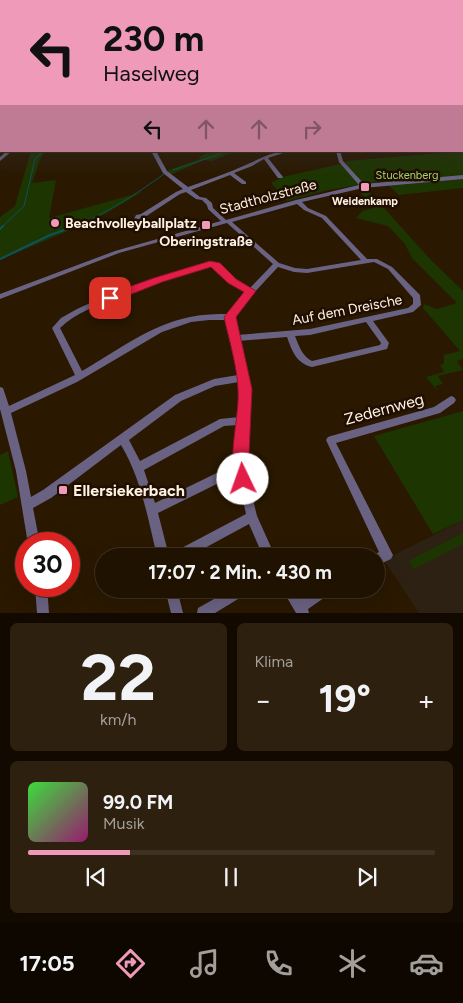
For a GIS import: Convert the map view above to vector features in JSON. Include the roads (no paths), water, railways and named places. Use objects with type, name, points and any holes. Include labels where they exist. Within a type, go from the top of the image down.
[{"type":"street","points":[[154,152],[164,172],[210,204],[210,208],[277,264],[250,291],[230,317],[243,378],[245,397],[241,468],[252,517],[266,548]]},
{"type":"street","points":[[140,217],[167,199],[187,189],[265,156],[283,152]]},
{"type":"street","points":[[338,152],[341,161],[363,186]]},
{"type":"street","points":[[265,156],[280,177]]},
{"type":"street","points":[[231,172],[244,183]]},
{"type":"street","name":"Stadtholzstraße","points":[[0,297],[117,252],[298,201],[363,186],[463,177]]},
{"type":"street","points":[[298,201],[309,211],[324,216],[365,261]]},
{"type":"street","name":"Auf dem Dreische","points":[[234,338],[290,334],[368,320],[410,310],[415,308],[418,301],[390,268],[376,260],[307,271],[294,270],[277,264]]},
{"type":"street","points":[[80,376],[56,328],[60,322],[81,311],[132,289],[210,264],[216,265],[232,281],[250,291]]},
{"type":"street","points":[[6,411],[80,376],[145,336],[166,326],[194,318],[230,317]]},
{"type":"street","points":[[290,334],[302,360],[312,364],[384,347],[385,343],[368,320]]},
{"type":"street","points":[[28,505],[47,494],[123,440],[164,408],[191,391],[214,382],[243,378]]},
{"type":"street","points":[[0,391],[28,505],[32,532]]},
{"type":"street","name":"Zedernweg","points":[[378,548],[331,440],[437,410],[451,400]]},
{"type":"street","points":[[137,468],[223,422],[243,421]]},
{"type":"street","points":[[123,440],[128,446],[137,468],[161,548]]},
{"type":"street","points":[[151,511],[241,468]]},
{"type":"street","points":[[193,548],[252,517]]},
{"type":"street","points":[[41,597],[43,613]]},
{"type":"street","points":[[173,598],[177,613]]},
{"type":"street","points":[[203,613],[229,598]]},
{"type":"street","points":[[294,598],[301,610],[315,598]]},
{"type":"waterway","name":"Ellersiekerbach","points":[[2,227],[24,206],[35,159],[43,152]]},
{"type":"waterway","points":[[173,170],[220,154],[219,152]]},
{"type":"waterway","points":[[73,227],[120,203],[164,174]]},
{"type":"waterway","points":[[0,259],[50,235],[76,226]]},
{"type":"place","name":"Weidenkamp","points":[[365,187]]},
{"type":"place","name":"Beachvolleyballplatz","points":[[55,223]]},
{"type":"place","name":"Oberingstraße","points":[[206,225]]},
{"type":"place","name":"Ellersiekerbach","points":[[63,490]]},
{"type":"park label","name":"Stuckenberg","points":[[407,175]]}]
